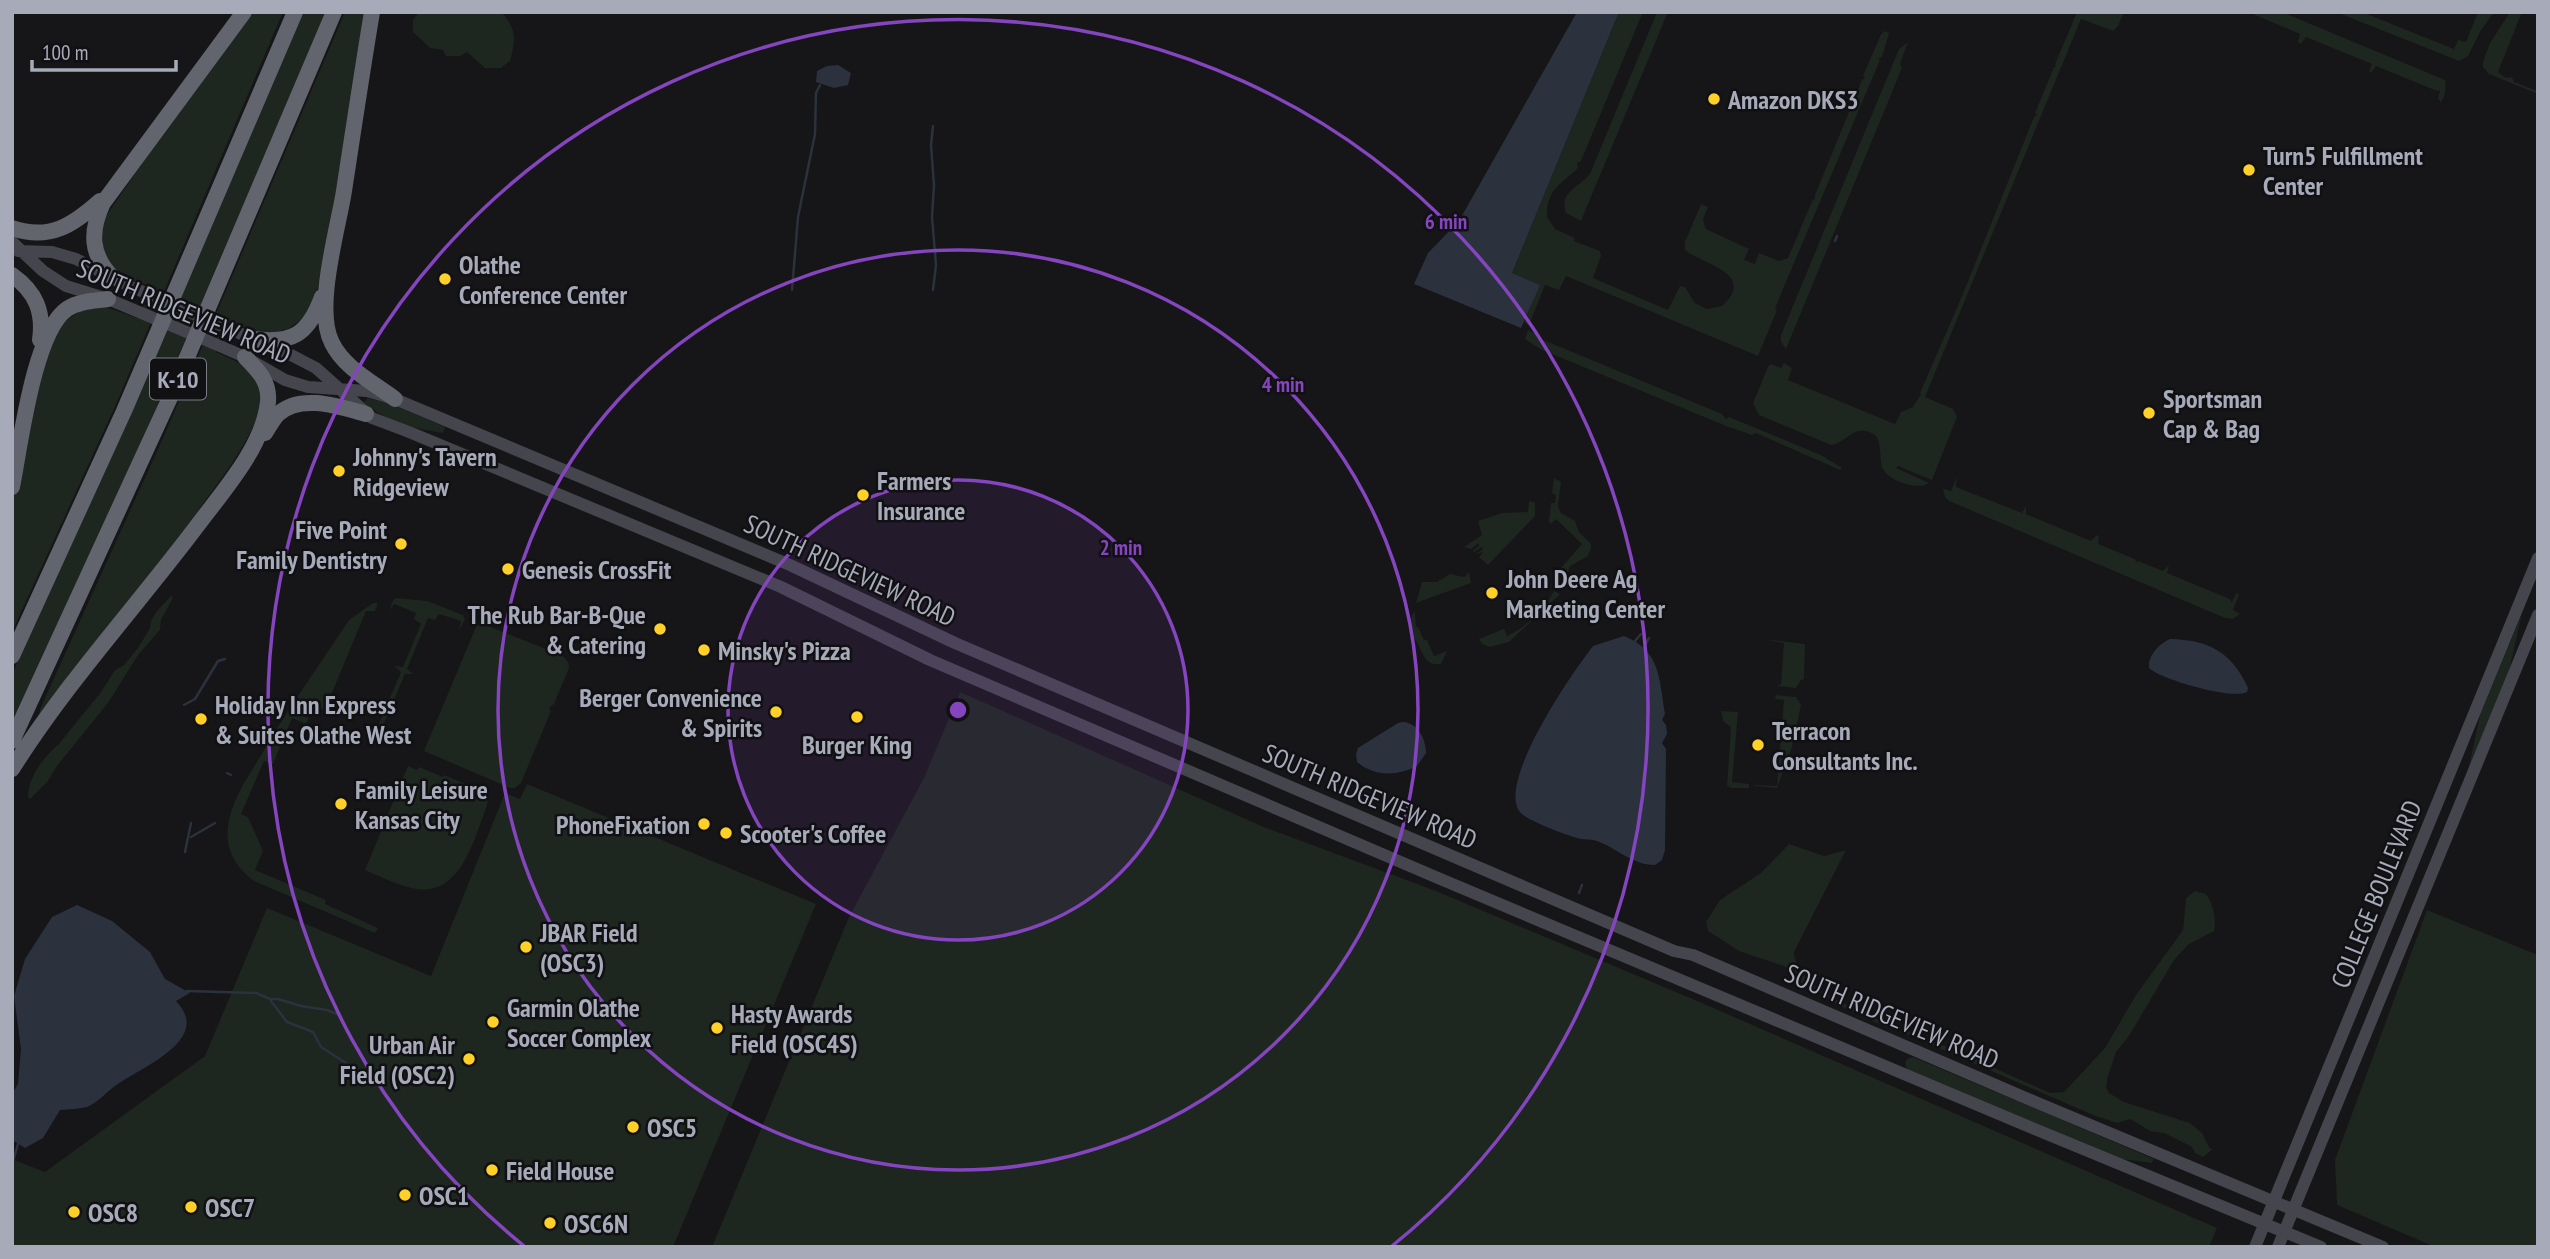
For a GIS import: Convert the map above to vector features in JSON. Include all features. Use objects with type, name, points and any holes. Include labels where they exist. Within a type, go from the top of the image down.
[{"type":"highway","points":[[12,228],[27,232],[51,232],[70,226],[101,201],[244,12]]},
{"type":"highway","name":"K-10","points":[[12,656],[124,411],[295,12]]},
{"type":"highway","name":"K-10","points":[[12,741],[168,402],[334,12]]},
{"type":"highway","points":[[372,12],[329,271],[326,323],[332,344],[350,366],[395,399]]},
{"type":"highway","points":[[113,278],[98,259],[94,248],[93,228],[103,203],[116,183]]},
{"type":"highway","points":[[253,339],[279,341],[304,329],[315,318],[329,271]]},
{"type":"highway","points":[[12,275],[34,296],[42,323],[12,486]]},
{"type":"highway","points":[[31,391],[46,339],[57,317],[78,303],[108,299]]},
{"type":"highway","points":[[245,357],[261,373],[268,389],[267,413],[256,442]]},
{"type":"highway","points":[[12,769],[55,707],[147,592],[280,413],[297,405],[312,403],[366,414]]},
{"type":"main road","name":"SOUTH RIDGEVIEW ROAD","points":[[15,248],[63,255],[308,363],[366,414],[384,424],[409,432],[780,587],[930,660],[1388,856],[2321,1247]]},
{"type":"main road","name":"SOUTH RIDGEVIEW ROAD","points":[[15,248],[66,286],[108,299],[220,346],[295,384],[367,391],[395,399],[778,560],[955,643],[1650,940],[1704,960],[2383,1247]]},
{"type":"main road","name":"COLLEGE BOULEVARD","points":[[2255,1247],[2538,558]]},
{"type":"main road","name":"COLLEGE BOULEVARD","points":[[2278,1247],[2538,615]]},
{"type":"shaded area","points":[[250,12],[283,12],[117,402],[12,632],[12,505],[36,395],[50,349],[62,323],[82,310],[106,307],[137,318],[151,286],[124,277],[111,265],[103,241],[106,216],[208,67]]},
{"type":"shaded area","points":[[303,12],[326,12],[121,490],[12,723],[12,674],[133,410]]},
{"type":"shaded area","points":[[345,12],[367,12],[334,211],[316,295],[306,316],[288,329],[271,333],[252,331],[230,321],[216,352],[246,368],[260,389],[259,410],[247,440],[142,591],[39,716],[163,438]]},
{"type":"shaded area","points":[[419,12],[501,12],[514,35],[510,61],[501,68],[485,68],[467,52],[460,56],[446,56],[443,50],[430,48],[413,32],[413,20]]},
{"type":"shaded area","points":[[1577,12],[1619,12],[1512,273],[1540,285],[1521,328],[1414,284],[1428,253],[1459,221]]},
{"type":"shaded area","points":[[1619,12],[1643,12],[1581,161],[1577,163],[1578,168],[1552,193],[1547,217],[1555,229],[1575,238],[1574,241],[1600,251],[1601,256],[1593,278],[1668,310],[1680,286],[1685,287],[1695,303],[1707,309],[1722,306],[1731,295],[1734,285],[1730,277],[1685,250],[1685,242],[1701,204],[1708,207],[1703,219],[1706,229],[1749,249],[1744,260],[1755,264],[1759,253],[1779,261],[1788,258],[1813,199],[1815,200],[1881,34],[1885,31],[1889,33],[1882,57],[1878,59],[1880,60],[1775,308],[1777,310],[1758,356],[1566,276],[1559,290],[1545,285],[1529,325],[1524,323],[1539,285],[1512,273]]},
{"type":"shaded area","points":[[1657,12],[1668,12],[1581,221],[1566,213],[1565,200],[1571,190],[1590,174]]},
{"type":"shaded area","points":[[2077,12],[2124,12],[2113,31],[2081,19],[1925,397],[1953,409],[1957,417],[1932,480],[1898,466],[1896,468],[1929,483],[1911,485],[1890,477],[1882,467],[1878,440],[1871,433],[1856,432],[1831,445],[1759,415],[1753,403],[1768,367],[1771,364],[1781,368],[1784,363],[1792,368],[1788,380],[1895,424],[1901,412],[1913,407],[1962,296]]},
{"type":"shaded area","points":[[2248,12],[2282,12],[2445,80],[2444,97],[2441,102],[2438,99],[2440,90],[2376,66],[2371,73],[2369,71],[2372,64],[2306,37],[2301,44],[2298,42],[2300,34]]},
{"type":"shaded area","points":[[2336,12],[2362,12],[2454,49],[2458,40],[2466,42],[2478,12],[2494,12],[2468,56],[2459,61]]},
{"type":"shaded area","points":[[2510,12],[2522,12],[2498,72],[2506,78],[2512,77],[2514,82],[2538,91],[2538,94],[2489,74],[2483,67],[2490,43]]},
{"type":"shaded area","points":[[1908,42],[1900,64],[1902,68],[1786,349],[1781,342],[1781,335],[1899,49]]},
{"type":"shaded area","points":[[838,65],[851,73],[848,85],[834,88],[816,82],[817,71]]},
{"type":"shaded area","points":[[1528,330],[1538,335],[1538,340],[1722,414],[1726,419],[1729,417],[1821,455],[1842,468],[1840,470],[1756,433],[1752,435],[1726,426],[1540,349],[1525,339]]},
{"type":"shaded area","points":[[367,398],[389,403],[445,427],[443,433],[391,419],[364,403]]},
{"type":"shaded area","points":[[1957,477],[1956,487],[2022,513],[2026,506],[2026,514],[2091,541],[2097,535],[2098,544],[2135,559],[2136,562],[2163,571],[2169,565],[2167,573],[2232,602],[2236,594],[2239,594],[2233,610],[2240,614],[2233,619],[2225,618],[1949,501],[1943,489],[1951,491]]},
{"type":"shaded area","points":[[1554,478],[1561,482],[1558,506],[1561,513],[1575,521],[1579,532],[1591,544],[1588,556],[1570,566],[1562,590],[1555,587],[1558,579],[1554,576],[1582,544],[1556,519],[1551,524],[1549,522],[1551,503],[1555,503],[1556,495],[1552,493]]},
{"type":"shaded area","points":[[1529,501],[1535,503],[1535,516],[1488,565],[1479,557],[1483,552],[1476,554],[1482,547],[1473,551],[1479,543],[1471,549],[1464,547],[1482,535],[1478,521],[1502,513],[1528,512]]},
{"type":"shaded area","points":[[1469,572],[1471,583],[1416,603],[1422,582],[1437,582],[1450,574],[1464,577]]},
{"type":"shaded area","points":[[1554,591],[1560,594],[1509,642],[1490,647],[1482,644],[1479,639],[1504,629],[1507,636],[1522,627],[1540,612]]},
{"type":"shaded area","points":[[172,595],[161,620],[160,630],[138,655],[108,703],[48,781],[30,799],[28,797],[31,783],[42,762],[101,692],[115,670],[124,665],[138,648],[156,612]]},
{"type":"shaded area","points":[[397,598],[427,601],[463,615],[465,619],[459,631],[461,621],[439,614],[435,620],[428,618],[407,669],[413,674],[405,674],[382,728],[389,731],[386,736],[370,730],[369,727],[371,724],[378,726],[401,672],[394,666],[403,667],[421,624],[414,619],[416,613],[394,604],[389,611],[393,600]]},
{"type":"shaded area","points":[[373,603],[378,603],[375,611],[366,611],[327,705],[334,709],[333,713],[299,700],[298,696],[349,620]]},
{"type":"shaded area","points":[[1413,613],[1416,627],[1424,640],[1427,640],[1434,656],[1447,651],[1441,664],[1434,664],[1426,659],[1411,635],[1410,622]]},
{"type":"shaded area","points":[[2522,614],[2508,675],[2468,771],[2480,715]]},
{"type":"shaded area","points":[[478,622],[546,649],[550,654],[553,652],[566,659],[569,664],[521,783],[515,788],[424,751]]},
{"type":"shaded area","points":[[1624,636],[1636,642],[1652,658],[1659,678],[1665,714],[1662,720],[1667,734],[1662,743],[1666,749],[1665,850],[1662,860],[1655,865],[1639,862],[1597,841],[1581,839],[1542,825],[1522,814],[1516,800],[1518,780],[1526,756],[1554,703],[1593,646]]},
{"type":"shaded area","points":[[1762,639],[1805,644],[1804,679],[1796,688],[1777,686],[1781,684],[1784,643]]},
{"type":"shaded area","points":[[2170,639],[2196,642],[2218,650],[2235,665],[2248,688],[2247,692],[2239,694],[2198,688],[2156,673],[2149,668],[2150,659],[2155,650]]},
{"type":"shaded area","points":[[960,692],[1264,827],[1436,891],[1702,1003],[2217,1228],[2209,1247],[712,1247],[849,917],[924,778]]},
{"type":"shaded area","points":[[1776,695],[1796,697],[1801,705],[1792,747],[1777,788],[1755,786],[1777,786],[1784,700],[1775,699]]},
{"type":"shaded area","points":[[288,711],[309,718],[306,724],[292,718],[273,764],[264,761],[241,814],[248,817],[263,851],[255,870],[326,900],[325,904],[378,928],[375,933],[254,881],[231,853],[229,823],[239,792]]},
{"type":"shaded area","points":[[1721,711],[1738,712],[1732,782],[1749,784],[1749,788],[1727,786],[1731,727],[1723,721]]},
{"type":"shaded area","points":[[1403,722],[1413,725],[1425,742],[1426,753],[1417,766],[1402,772],[1386,773],[1371,770],[1357,762],[1358,748]]},
{"type":"shaded area","points":[[408,766],[417,770],[419,767],[443,777],[444,775],[483,791],[488,798],[464,862],[445,883],[432,889],[410,888],[365,870]]},
{"type":"shaded area","name":"Garmin Olathe Soccer Complex","points":[[527,784],[816,904],[673,1247],[12,1247],[12,1159],[45,1172],[205,1056],[267,908],[431,976],[505,793],[520,799]]},
{"type":"shaded area","points":[[1789,844],[1824,856],[1846,850],[1794,952],[1798,966],[1820,989],[1853,1008],[1899,1027],[1897,1032],[1836,1004],[1824,994],[1794,979],[1784,966],[1739,951],[1708,931],[1706,922],[1720,900],[1761,873]]},
{"type":"shaded area","points":[[2195,891],[2206,894],[2211,902],[2215,917],[2214,931],[2189,944],[2174,960],[2129,1036],[2116,1052],[2106,1087],[2109,1093],[2124,1102],[2190,1123],[2202,1133],[2210,1149],[2213,1149],[2203,1157],[2195,1153],[2192,1147],[2164,1133],[2150,1131],[2130,1119],[2117,1123],[2093,1115],[1904,1033],[1905,1029],[1982,1060],[2050,1093],[2064,1092],[2105,1048],[2136,995],[2183,930],[2186,898]]},
{"type":"shaded area","points":[[77,905],[112,921],[150,952],[165,979],[190,993],[176,1001],[185,1015],[186,1027],[181,1039],[158,1060],[114,1087],[95,1103],[84,1108],[60,1110],[43,1138],[25,1148],[12,1140],[12,1094],[18,1084],[21,1049],[14,996],[25,959],[52,917]]},
{"type":"shaded area","points":[[2427,910],[2538,955],[2538,1247],[2435,1247],[2337,1205],[2335,1160]]},
{"type":"shaded area","points":[[1913,1057],[2154,1159],[2152,1163],[2121,1159],[1907,1069],[1907,1059]]},
{"type":"waterway","points":[[792,290],[798,217],[815,134],[816,93],[820,85]]},
{"type":"waterway","points":[[933,126],[932,217],[936,265],[933,290]]},
{"type":"waterway","points":[[1835,241],[1837,236]]},
{"type":"waterway","points":[[1635,641],[1641,634]]},
{"type":"waterway","points":[[1644,647],[1649,638]]},
{"type":"waterway","points":[[184,705],[195,699],[218,661],[225,659]]},
{"type":"waterway","points":[[227,773],[231,775]]},
{"type":"waterway","points":[[185,852],[191,823]]},
{"type":"waterway","points":[[191,837],[215,823]]},
{"type":"waterway","points":[[1579,893],[1582,885]]},
{"type":"waterway","points":[[187,991],[256,993],[270,999],[327,1010],[339,1015]]},
{"type":"waterway","points":[[271,1001],[287,1022],[313,1032],[321,1047],[349,1065]]},
{"type":"waterway","points":[[12,1165],[18,1144]]},
{"type":"place","name":"Amazon DKS3","points":[[1714,99]]},
{"type":"place","name":"Turn5 Fulfillment Center","points":[[2249,170]]},
{"type":"place","name":"Olathe Conference Center","points":[[445,279]]},
{"type":"place","name":"Sportsman Cap & Bag","points":[[2149,413]]},
{"type":"place","name":"Johnny's Tavern Ridgeview","points":[[339,471]]},
{"type":"place","name":"Farmers Insurance","points":[[863,495]]},
{"type":"place","name":"Five Point Family Dentistry","points":[[401,544]]},
{"type":"place","name":"Genesis CrossFit","points":[[508,569]]},
{"type":"place","name":"John Deere Ag Marketing Center","points":[[1492,593]]},
{"type":"place","name":"The Rub Bar-B-Que & Catering","points":[[660,629]]},
{"type":"place","name":"Minsky's Pizza","points":[[704,650]]},
{"type":"place","name":"Berger Convenience & Spirits","points":[[776,712]]},
{"type":"place","name":"Burger King","points":[[857,717]]},
{"type":"place","name":"Holiday Inn Express & Suites Olathe West","points":[[201,719]]},
{"type":"place","name":"Terracon Consultants Inc.","points":[[1758,745]]},
{"type":"place","name":"Family Leisure Kansas City","points":[[341,804]]},
{"type":"place","name":"PhoneFixation","points":[[704,824]]},
{"type":"place","name":"Scooter's Coffee","points":[[726,833]]},
{"type":"place","name":"JBAR Field (OSC3)","points":[[526,947]]},
{"type":"place","name":"Garmin Olathe Soccer Complex","points":[[493,1022]]},
{"type":"place","name":"Hasty Awards Field (OSC4S)","points":[[717,1028]]},
{"type":"place","name":"Urban Air Field (OSC2)","points":[[469,1059]]},
{"type":"place","name":"OSC5","points":[[633,1127]]},
{"type":"place","name":"Field House","points":[[492,1170]]},
{"type":"place","name":"OSC1","points":[[405,1195]]},
{"type":"place","name":"OSC7","points":[[191,1207]]},
{"type":"place","name":"OSC8","points":[[74,1212]]},
{"type":"place","name":"OSC6N","points":[[550,1223]]}]
